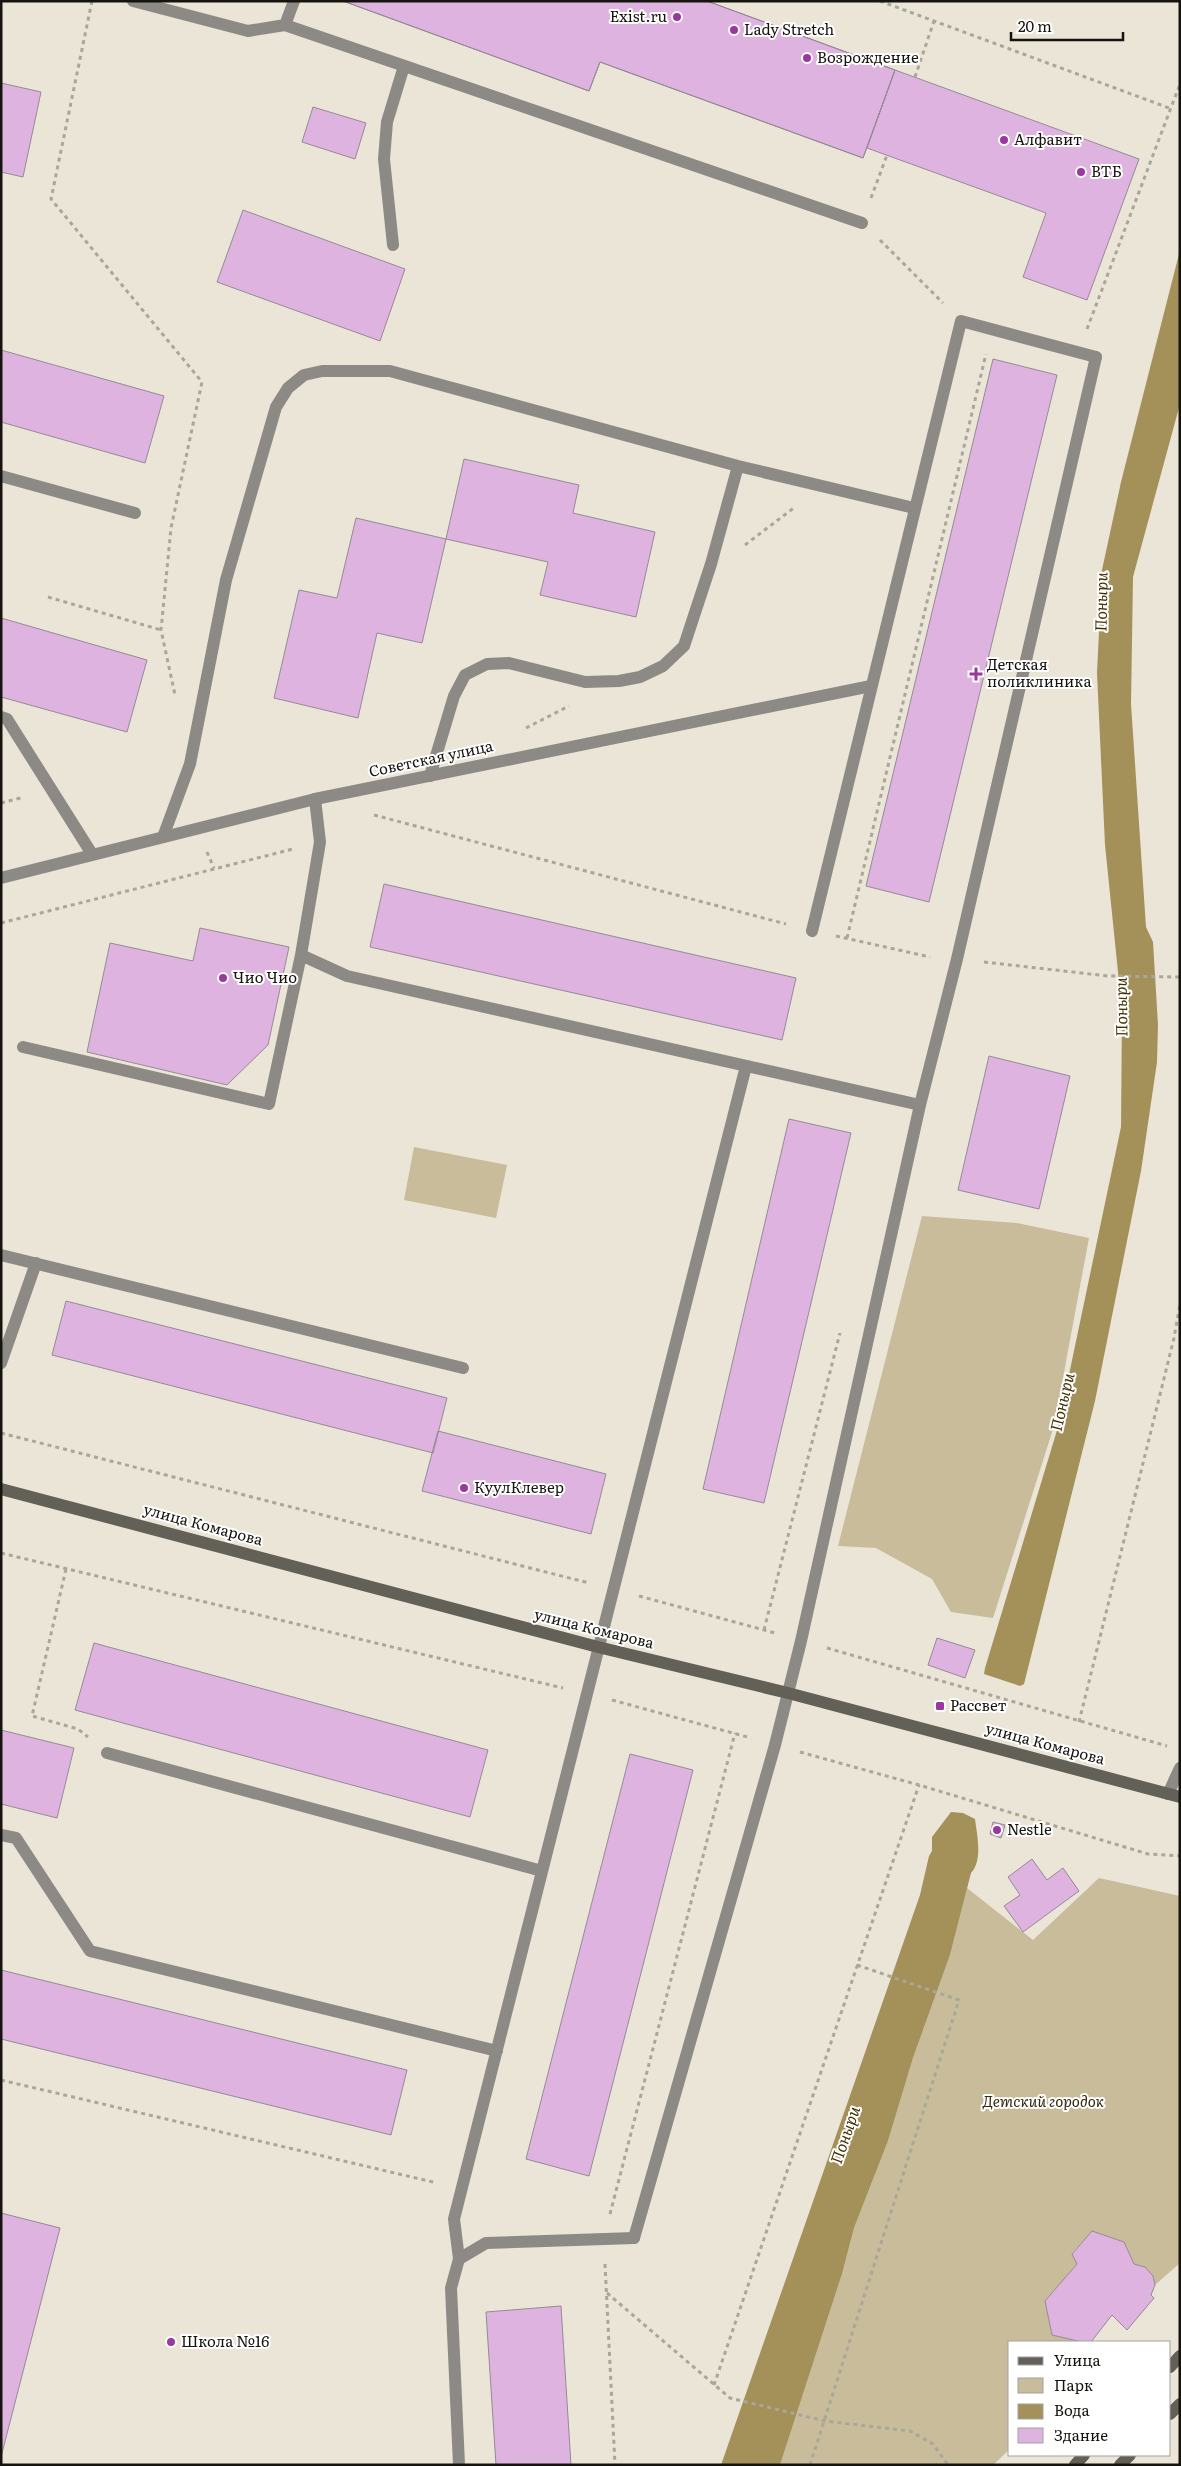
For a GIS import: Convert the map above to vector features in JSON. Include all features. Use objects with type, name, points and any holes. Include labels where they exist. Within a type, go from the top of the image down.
[{"type":"main road","name":"улица Комарова","points":[[1,1489],[598,1647],[788,1693],[1174,1795]]},
{"type":"main road","points":[[1171,2366],[1180,2356]]},
{"type":"main road","points":[[1171,2413],[1180,2404]]},
{"type":"main road","points":[[1120,2465],[1129,2456]]},
{"type":"street","points":[[133,1],[248,31],[285,26],[862,223]]},
{"type":"street","points":[[285,26],[294,1]]},
{"type":"street","points":[[393,245],[384,159],[387,122],[404,66]]},
{"type":"street","points":[[459,2259],[486,2243],[634,2238],[775,1745],[801,1641],[920,1105],[957,959],[1096,357],[961,321],[812,931]]},
{"type":"street","points":[[163,837],[190,764],[226,580],[276,408],[288,388],[304,375],[322,371],[390,371],[738,466],[914,508]]},
{"type":"street","points":[[430,776],[454,696],[465,675],[487,664],[509,663],[585,682],[640,677],[663,666],[684,646],[711,564],[738,466]]},
{"type":"street","points":[[1,476],[135,513]]},
{"type":"street","name":"Советская улица","points":[[1,878],[315,799],[871,686]]},
{"type":"street","points":[[1,717],[7,719],[92,854]]},
{"type":"street","points":[[23,1047],[268,1104],[301,955],[320,842],[315,799]]},
{"type":"street","points":[[301,955],[347,976],[920,1105]]},
{"type":"street","points":[[459,2465],[451,2288],[459,2259],[454,2219],[746,1066]]},
{"type":"street","points":[[1,1255],[463,1368]]},
{"type":"street","points":[[1,1363],[36,1263]]},
{"type":"street","points":[[107,1753],[542,1871]]},
{"type":"street","points":[[1174,1795],[1180,1768]]},
{"type":"street","points":[[1,1835],[16,1838],[90,1951],[497,2051]]},
{"type":"path","points":[[92,1],[51,200],[202,382],[171,528],[161,630],[176,697]]},
{"type":"path","points":[[880,1],[1169,108]]},
{"type":"path","points":[[914,77],[934,21]]},
{"type":"path","points":[[887,155],[862,223],[961,321]]},
{"type":"path","points":[[847,938],[988,346]]},
{"type":"path","points":[[711,564],[744,546],[780,520],[820,485]]},
{"type":"path","points":[[48,597],[161,630]]},
{"type":"path","points":[[372,814],[812,931],[934,958],[1108,976],[1180,977]]},
{"type":"path","points":[[1,923],[320,842]]},
{"type":"path","points":[[1079,1722],[1174,1338],[1180,1304]]},
{"type":"path","points":[[1,1433],[615,1589],[764,1630]]},
{"type":"path","points":[[1,1553],[587,1694],[918,1785],[1148,1854],[1180,1856]]},
{"type":"path","points":[[66,1569],[32,1716],[78,1729],[107,1753]]},
{"type":"path","points":[[801,1641],[1171,1747]]},
{"type":"path","points":[[714,2385],[918,1785]]},
{"type":"path","points":[[810,2465],[959,2000],[857,1965]]},
{"type":"path","points":[[1,2080],[462,2189]]},
{"type":"path","points":[[606,2293],[730,2398],[824,2421],[910,2431],[933,2444],[948,2465]]},
{"type":"green space","points":[[414,1147],[507,1165],[496,1218],[404,1200]]},
{"type":"green space","points":[[922,1216],[1017,1223],[1089,1238],[1054,1426],[993,1618],[951,1612],[932,1579],[876,1548],[838,1546]]},
{"type":"green space","name":"Детский городок","points":[[1099,1878],[1180,1896],[1180,2263],[1155,2285],[1148,2271],[1134,2264],[1124,2242],[1092,2231],[1072,2253],[1077,2264],[1045,2301],[1052,2335],[1078,2341],[1008,2341],[1008,2451],[993,2465],[780,2465],[842,2274],[854,2228],[888,2141],[913,2058],[950,1955],[967,1888],[1033,1940]]},
{"type":"water","name":"Поныри","points":[[1180,250],[1180,404],[1133,577],[1131,704],[1146,927],[1153,942],[1158,1025],[1157,1062],[1141,1171],[1095,1401],[1024,1684],[1020,1686],[984,1674],[985,1668],[1058,1427],[1121,1127],[1122,1011],[1105,845],[1097,673],[1102,570],[1121,482]]},
{"type":"water","name":"Поныри","points":[[951,1812],[963,1813],[975,1819],[978,1840],[977,1861],[971,1873],[950,1955],[913,2058],[888,2141],[854,2228],[842,2274],[780,2465],[721,2465],[920,1895],[929,1856],[932,1851],[932,1837]]},
{"type":"building","points":[[343,1],[707,1],[895,70],[863,158],[600,62],[589,91]]},
{"type":"building","points":[[343,1],[707,1],[895,70],[863,158],[600,62],[589,91]]},
{"type":"building","points":[[895,70],[1139,159],[1087,300],[1023,277],[1046,213],[867,148]]},
{"type":"building","points":[[1,83],[41,92],[23,177],[1,172]]},
{"type":"building","points":[[313,107],[366,123],[355,159],[302,142]]},
{"type":"building","points":[[243,210],[405,269],[380,341],[217,282]]},
{"type":"building","points":[[1,350],[164,396],[145,463],[1,422]]},
{"type":"building","points":[[993,359],[1057,375],[929,902],[866,886]]},
{"type":"building","points":[[464,459],[579,485],[573,513],[655,532],[636,617],[540,595],[548,562],[446,539]]},
{"type":"building","points":[[356,518],[446,539],[422,643],[377,633],[358,718],[274,698],[299,590],[337,598]]},
{"type":"building","points":[[1,618],[147,660],[127,732],[1,697]]},
{"type":"building","points":[[384,884],[796,978],[782,1040],[370,947]]},
{"type":"building","points":[[200,928],[289,947],[268,1045],[227,1085],[87,1052],[110,943],[193,961]]},
{"type":"building","points":[[989,1056],[1070,1076],[1039,1209],[958,1190]]},
{"type":"building","points":[[789,1119],[851,1133],[764,1503],[703,1489]]},
{"type":"building","points":[[66,1301],[447,1398],[433,1453],[52,1355]]},
{"type":"building","points":[[438,1431],[606,1474],[591,1534],[422,1491]]},
{"type":"building","points":[[937,1638],[975,1650],[965,1678],[928,1665]]},
{"type":"building","points":[[94,1643],[488,1750],[470,1817],[75,1710]]},
{"type":"building","points":[[1,1730],[74,1748],[57,1818],[1,1804]]},
{"type":"building","points":[[630,1754],[693,1770],[589,2176],[526,2159]]},
{"type":"building","name":"Nestle","points":[[993,1822],[1005,1825],[1001,1838],[990,1834]]},
{"type":"building","points":[[1032,1859],[1047,1880],[1063,1868],[1079,1891],[1023,1932],[1004,1906],[1020,1895],[1008,1877]]},
{"type":"building","points":[[1,1970],[407,2070],[391,2135],[1,2039]]},
{"type":"building","points":[[1,2213],[60,2228],[1,2457]]},
{"type":"building","points":[[1092,2231],[1124,2242],[1134,2264],[1145,2267],[1153,2276],[1155,2285],[1151,2295],[1154,2298],[1127,2330],[1112,2315],[1092,2341],[1078,2341],[1052,2335],[1045,2301],[1077,2264],[1072,2254]]},
{"type":"building","points":[[561,2306],[571,2465],[496,2465],[486,2312]]},
{"type":"place","name":"Exist.ru","points":[[677,17]]},
{"type":"place","name":"Lady Stretch","points":[[734,30]]},
{"type":"place","name":"Возрождение","points":[[807,58]]},
{"type":"place","name":"Алфавит","points":[[1004,140]]},
{"type":"place","name":"ВТБ","points":[[1081,172]]},
{"type":"place","name":"Детская поликлиника","points":[[976,674]]},
{"type":"place","name":"Чио Чио","points":[[223,978]]},
{"type":"place","name":"КуулКлевер","points":[[464,1488]]},
{"type":"place","name":"Рассвет","points":[[940,1706]]},
{"type":"place","name":"Nestle","points":[[997,1830]]},
{"type":"place","name":"Школа №16","points":[[171,2342]]}]
